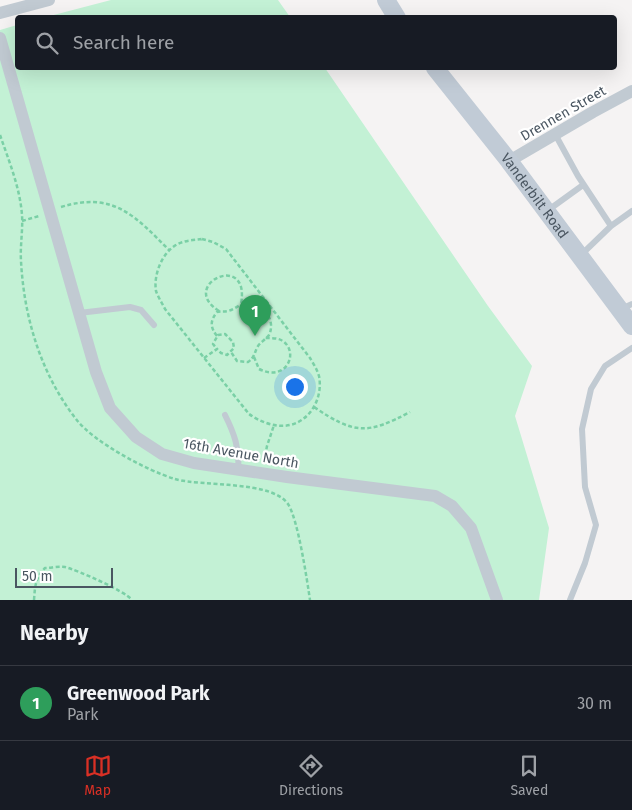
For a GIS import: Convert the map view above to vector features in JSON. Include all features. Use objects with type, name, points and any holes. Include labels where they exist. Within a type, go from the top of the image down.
[{"type":"street","points":[[0,13],[49,0]]},
{"type":"street","points":[[386,0],[395,15]]},
{"type":"street","name":"16th Avenue North","points":[[0,38],[96,372],[110,408],[136,437],[162,454],[194,463],[262,474],[435,496],[452,506],[471,528],[497,600]]},
{"type":"street","name":"Vanderbilt Road","points":[[437,70],[509,161],[580,256],[626,307],[632,326]]},
{"type":"street","name":"Drennen Street","points":[[509,161],[632,91]]},
{"type":"lane","points":[[555,134],[583,185],[610,226]]},
{"type":"lane","points":[[546,211],[583,185]]},
{"type":"lane","points":[[580,256],[610,226],[632,211]]},
{"type":"lane","points":[[79,313],[130,307],[141,310],[154,325]]},
{"type":"lane","points":[[570,600],[585,563],[596,525],[585,487],[582,429],[591,389],[605,366],[632,348]]},
{"type":"lane","points":[[225,415],[235,435],[239,456],[238,470]]},
{"type":"path","points":[[0,135],[17,184],[22,221],[21,259],[23,293],[29,320],[41,360],[62,399],[85,431],[154,471],[177,479],[260,489],[274,494],[287,503],[294,520],[310,600]]},
{"type":"path","points":[[22,221],[73,203],[95,201],[121,208],[140,221],[170,250]]},
{"type":"path","points":[[202,239],[226,249],[270,307],[310,358],[318,373],[319,394],[314,407],[302,420],[290,425],[274,425],[259,421],[249,414],[165,309],[156,292],[156,276],[160,265],[174,246],[182,242],[202,239]]},
{"type":"path","points":[[231,352],[236,361],[248,362],[254,357],[256,349],[266,338],[270,330],[270,320],[266,311],[256,304],[242,304],[231,310],[219,311],[210,305],[207,299],[210,284],[220,276],[235,278],[240,283],[243,291],[242,304]]},
{"type":"path","points":[[266,311],[270,307]]},
{"type":"path","points":[[217,336],[211,327],[211,323],[219,311]]},
{"type":"path","points":[[225,334],[233,342],[234,348],[227,355],[221,353],[213,344],[217,336],[225,334]]},
{"type":"path","points":[[254,357],[259,369],[266,372],[277,373],[283,371],[287,366],[290,360],[289,348],[280,339],[266,338]]},
{"type":"path","points":[[204,358],[217,349]]},
{"type":"path","points":[[314,407],[339,424],[352,428],[370,429],[389,423],[410,412]]},
{"type":"path","points":[[262,474],[267,446],[274,425]]},
{"type":"path","points":[[34,600],[35,582],[40,573],[45,568],[60,567],[113,587],[128,595],[132,600]]},
{"type":"green space","points":[[111,0],[278,0],[289,15],[54,15]]},
{"type":"green space","points":[[15,26],[15,70],[326,70],[488,306],[532,366],[515,416],[549,528],[539,600],[0,600],[0,30]]},
{"type":"place","name":"Greenwood Park","points":[[255,336]]}]
